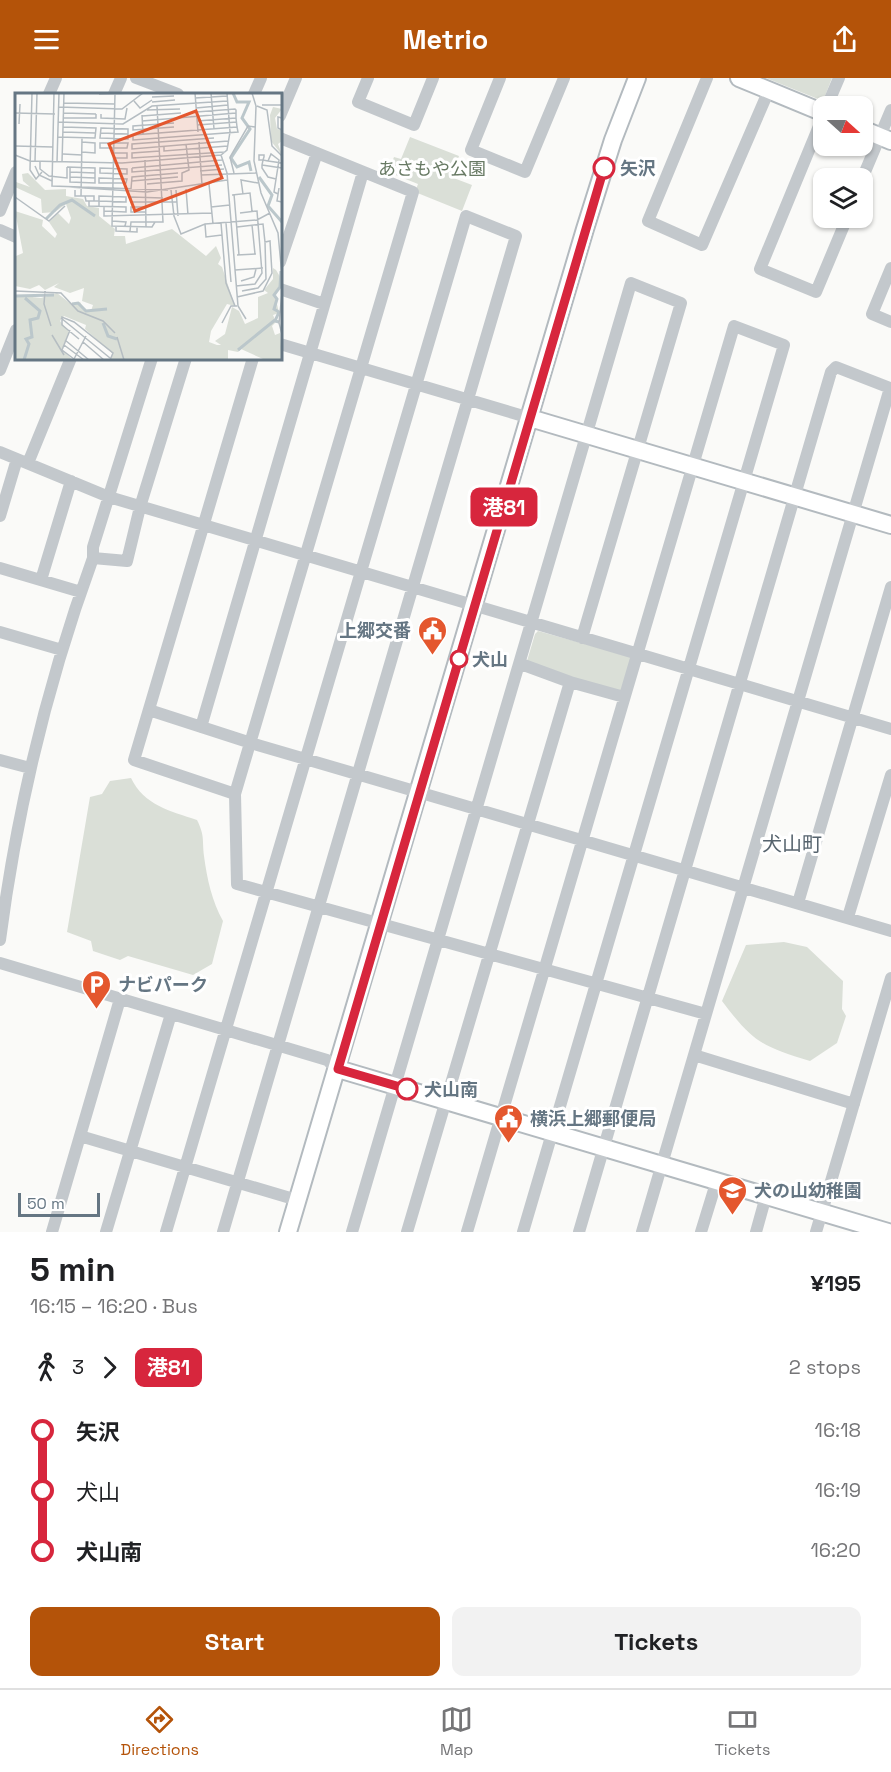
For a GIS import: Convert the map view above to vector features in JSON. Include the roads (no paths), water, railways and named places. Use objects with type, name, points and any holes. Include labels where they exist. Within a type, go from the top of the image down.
[{"type":"street","points":[[49,93],[56,78]]},
{"type":"street","points":[[114,93],[121,78]]},
{"type":"street","points":[[136,78],[175,93]]},
{"type":"street","points":[[254,93],[261,78]]},
{"type":"street","points":[[282,111],[296,78]]},
{"type":"street","points":[[368,78],[358,102],[414,125],[433,78]]},
{"type":"street","points":[[500,78],[471,150],[525,172],[564,78]]},
{"type":"street","points":[[288,1232],[613,140],[638,78]]},
{"type":"street","points":[[707,78],[648,222],[702,245],[769,90]]},
{"type":"street","points":[[739,78],[813,109]]},
{"type":"street","points":[[831,96],[838,78]]},
{"type":"street","points":[[868,168],[886,138],[891,110]]},
{"type":"street","points":[[282,139],[413,192],[236,794],[237,884],[706,1014]]},
{"type":"street","points":[[813,141],[760,269],[816,292],[843,228]]},
{"type":"street","points":[[282,256],[317,153]]},
{"type":"street","points":[[201,727],[363,172]]},
{"type":"street","points":[[0,211],[15,174]]},
{"type":"street","points":[[166,1232],[466,216],[516,236],[223,1232]]},
{"type":"street","points":[[0,230],[15,237]]},
{"type":"street","points":[[891,268],[872,314],[891,322]]},
{"type":"street","points":[[352,1232],[632,283],[681,303],[582,638]]},
{"type":"street","points":[[282,290],[324,304]]},
{"type":"street","points":[[467,1232],[734,326],[784,345],[523,1232]]},
{"type":"street","points":[[0,370],[15,332]]},
{"type":"street","points":[[282,345],[891,525]]},
{"type":"street","points":[[0,516],[22,461],[70,360]]},
{"type":"street","points":[[0,940],[17,825],[30,768],[62,650],[93,558],[93,548],[151,360]]},
{"type":"street","points":[[93,558],[127,561],[140,507],[185,360]]},
{"type":"street","points":[[236,794],[134,760],[252,360]]},
{"type":"street","points":[[579,1232],[831,372],[836,367],[890,388],[642,1232]]},
{"type":"street","points":[[0,452],[109,498],[891,729]]},
{"type":"street","points":[[41,580],[71,481]]},
{"type":"street","points":[[0,568],[81,592]]},
{"type":"street","points":[[798,903],[891,587]]},
{"type":"street","points":[[0,632],[62,650]]},
{"type":"street","points":[[521,664],[570,682],[624,697]]},
{"type":"street","points":[[407,1232],[570,682]]},
{"type":"street","points":[[149,710],[251,743],[306,757],[891,931]]},
{"type":"street","points":[[0,760],[30,768]]},
{"type":"street","points":[[848,917],[891,775]]},
{"type":"street","points":[[0,963],[327,1060],[338,1069],[717,1180],[878,1230]]},
{"type":"street","points":[[816,1232],[891,978]]},
{"type":"street","points":[[52,1232],[120,999]]},
{"type":"street","points":[[106,1232],[171,1014]]},
{"type":"street","points":[[879,1020],[891,1025]]},
{"type":"street","points":[[694,1055],[854,1104]]},
{"type":"street","points":[[80,1136],[297,1200]]},
{"type":"street","points":[[701,1232],[717,1180]]},
{"type":"street","points":[[756,1232],[766,1196]]},
{"type":"place","name":"矢沢","points":[[604,168]]},
{"type":"place","name":"上郷交番","points":[[432,656]]},
{"type":"place","name":"犬山","points":[[459,659]]},
{"type":"place","name":"ナビパーク","points":[[97,1010]]},
{"type":"place","name":"犬山南","points":[[407,1089]]},
{"type":"place","name":"横浜上郷郵便局","points":[[509,1144]]},
{"type":"place","name":"犬の山幼稚園","points":[[733,1216]]},
{"type":"district","name":"犬山町","points":[[792,844]]},
{"type":"park label","name":"あさもや公園","points":[[432,168]]}]
